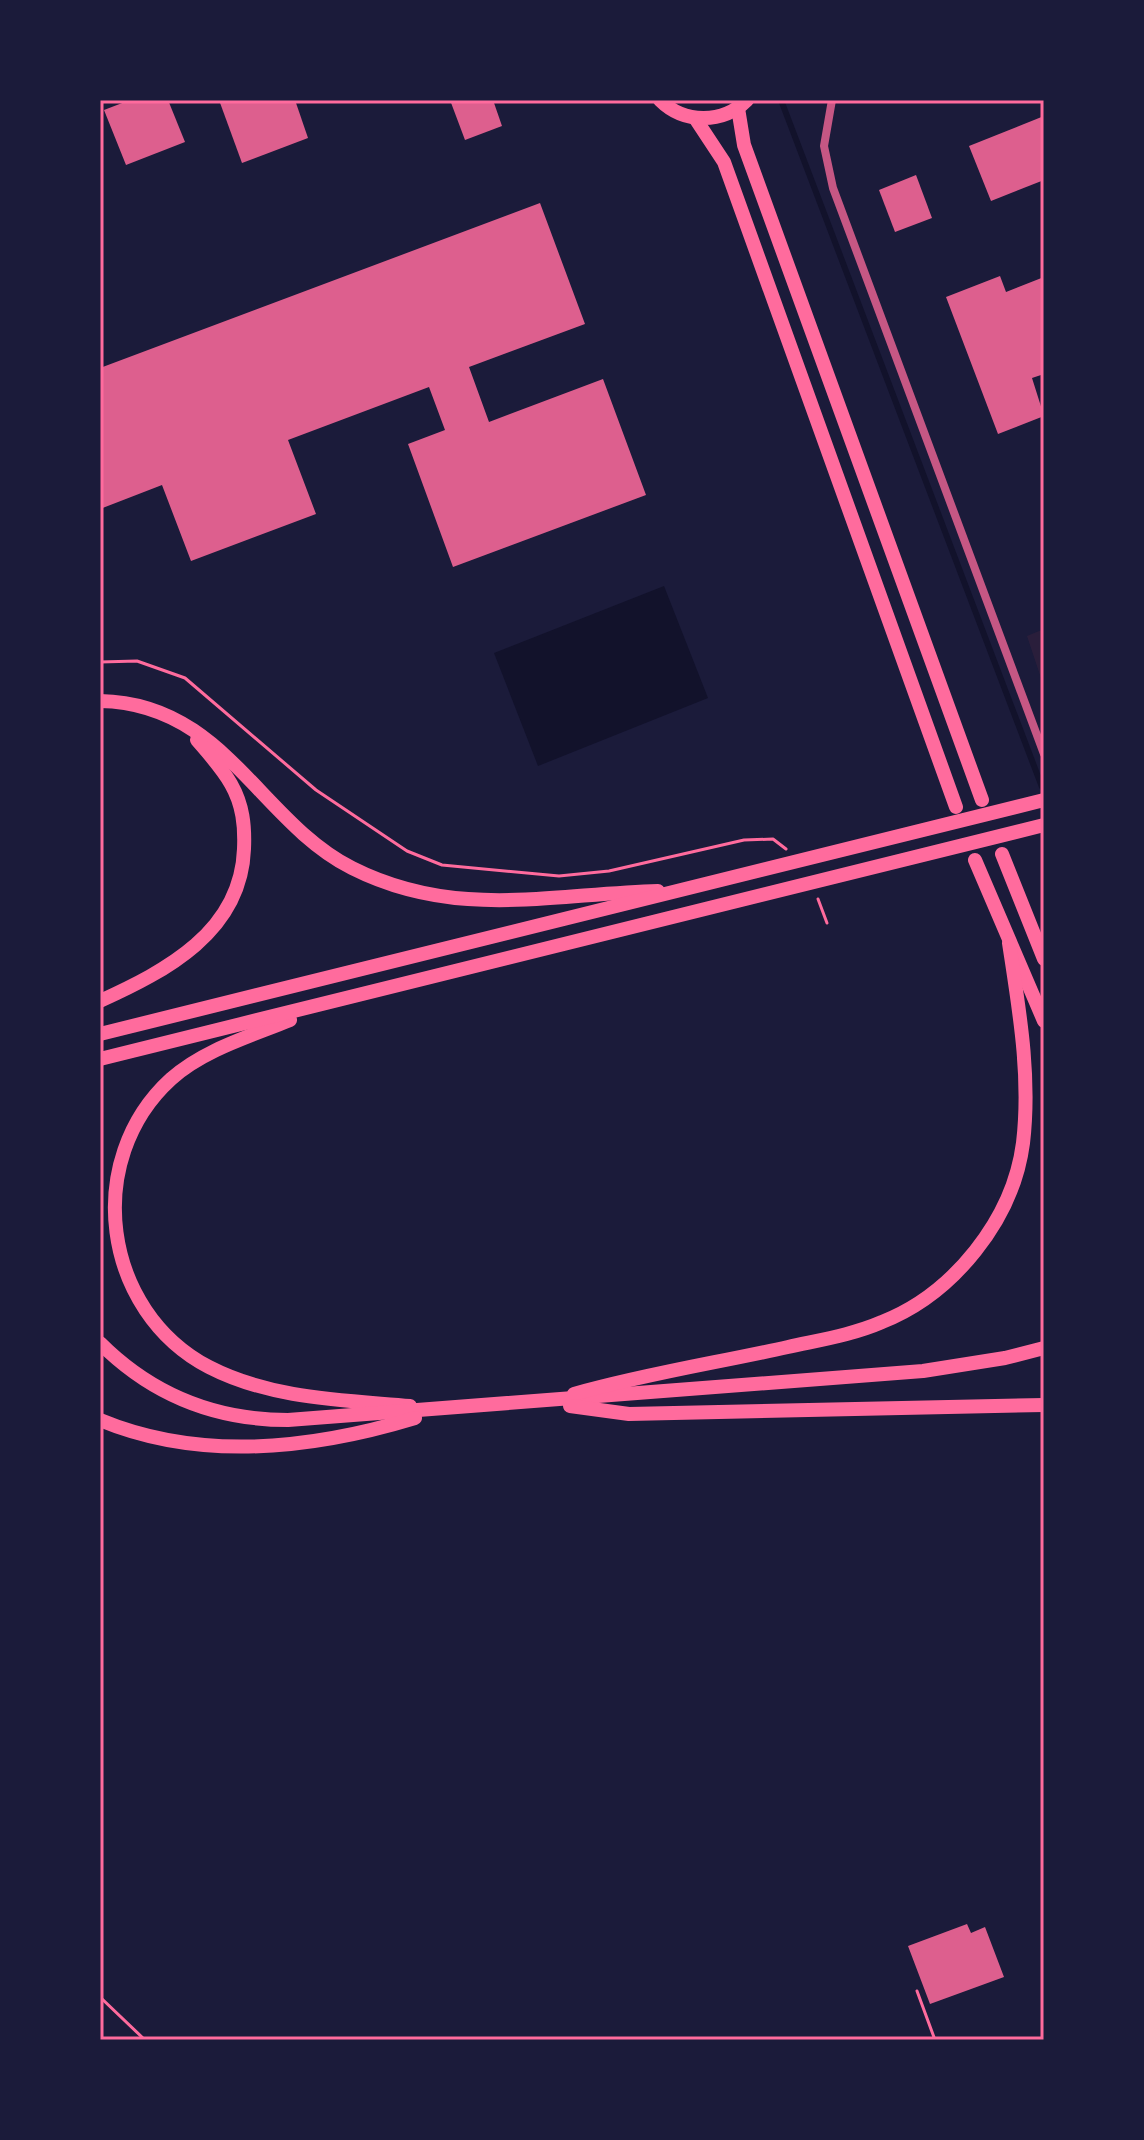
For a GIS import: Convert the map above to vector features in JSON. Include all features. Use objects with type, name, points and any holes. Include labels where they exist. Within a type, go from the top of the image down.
[{"type":"main road","points":[[660,100],[676,112],[695,118],[718,117],[743,104],[744,145],[982,800]]},
{"type":"main road","points":[[695,118],[724,162],[956,807]]},
{"type":"main road","points":[[100,701],[141,705],[184,725],[241,769],[329,854],[398,887],[452,900],[499,903],[686,890]]},
{"type":"main road","points":[[100,1001],[161,971],[203,939],[217,924],[239,878],[245,826],[238,799],[222,770],[184,725]]},
{"type":"main road","points":[[100,1034],[1044,800]]},
{"type":"main road","points":[[100,1059],[1044,825]]},
{"type":"main road","points":[[1002,854],[1044,959]]},
{"type":"main road","points":[[975,860],[1044,1021]]},
{"type":"main road","points":[[542,1403],[626,1379],[855,1331],[909,1309],[953,1274],[975,1251],[1008,1198],[1023,1142],[1024,1052],[1009,943]]},
{"type":"main road","points":[[341,1000],[195,1062],[153,1098],[136,1121],[116,1171],[115,1219],[125,1270],[149,1314],[165,1332],[207,1366],[236,1379],[263,1389],[318,1398],[446,1409]]},
{"type":"main road","points":[[100,1343],[160,1391],[233,1415],[288,1420],[542,1403],[923,1371],[1005,1358],[1044,1348]]},
{"type":"main road","points":[[542,1403],[629,1414],[1044,1405]]},
{"type":"main road","points":[[100,1420],[175,1443],[256,1447],[387,1427],[446,1409]]},
{"type":"street","points":[[832,100],[824,146],[833,188],[1044,754]]},
{"type":"path","points":[[100,662],[137,661],[185,678],[316,790],[407,851],[442,865],[559,876],[609,871],[744,840],[773,839],[783,844],[791,856]]},
{"type":"path","points":[[815,893],[827,923]]},
{"type":"path","points":[[917,1991],[935,2040]]},
{"type":"path","points":[[100,1997],[145,2040]]},
{"type":"shaded area","points":[[664,586],[708,698],[538,766],[494,653]]},
{"type":"shaded area","points":[[1044,629],[1044,687],[1027,636]]},
{"type":"building","points":[[130,100],[168,100],[185,142],[126,165],[104,110]]},
{"type":"building","points":[[219,100],[295,100],[308,138],[242,163]]},
{"type":"building","points":[[450,100],[493,100],[502,126],[465,140]]},
{"type":"building","points":[[1044,116],[1044,180],[991,201],[969,146]]},
{"type":"building","points":[[916,175],[932,218],[895,232],[879,190]]},
{"type":"building","points":[[540,203],[585,324],[469,367],[489,422],[603,379],[646,495],[453,567],[408,444],[445,430],[429,387],[288,440],[316,514],[191,561],[162,485],[100,509],[100,368]]},
{"type":"building","points":[[1000,276],[1006,292],[1044,277],[1044,374],[1032,378],[1044,416],[998,434],[946,297]]},
{"type":"building","points":[[967,1924],[971,1933],[985,1927],[1004,1977],[930,2004],[908,1946]]},
{"type":"waterway","points":[[781,100],[1042,787]]}]
